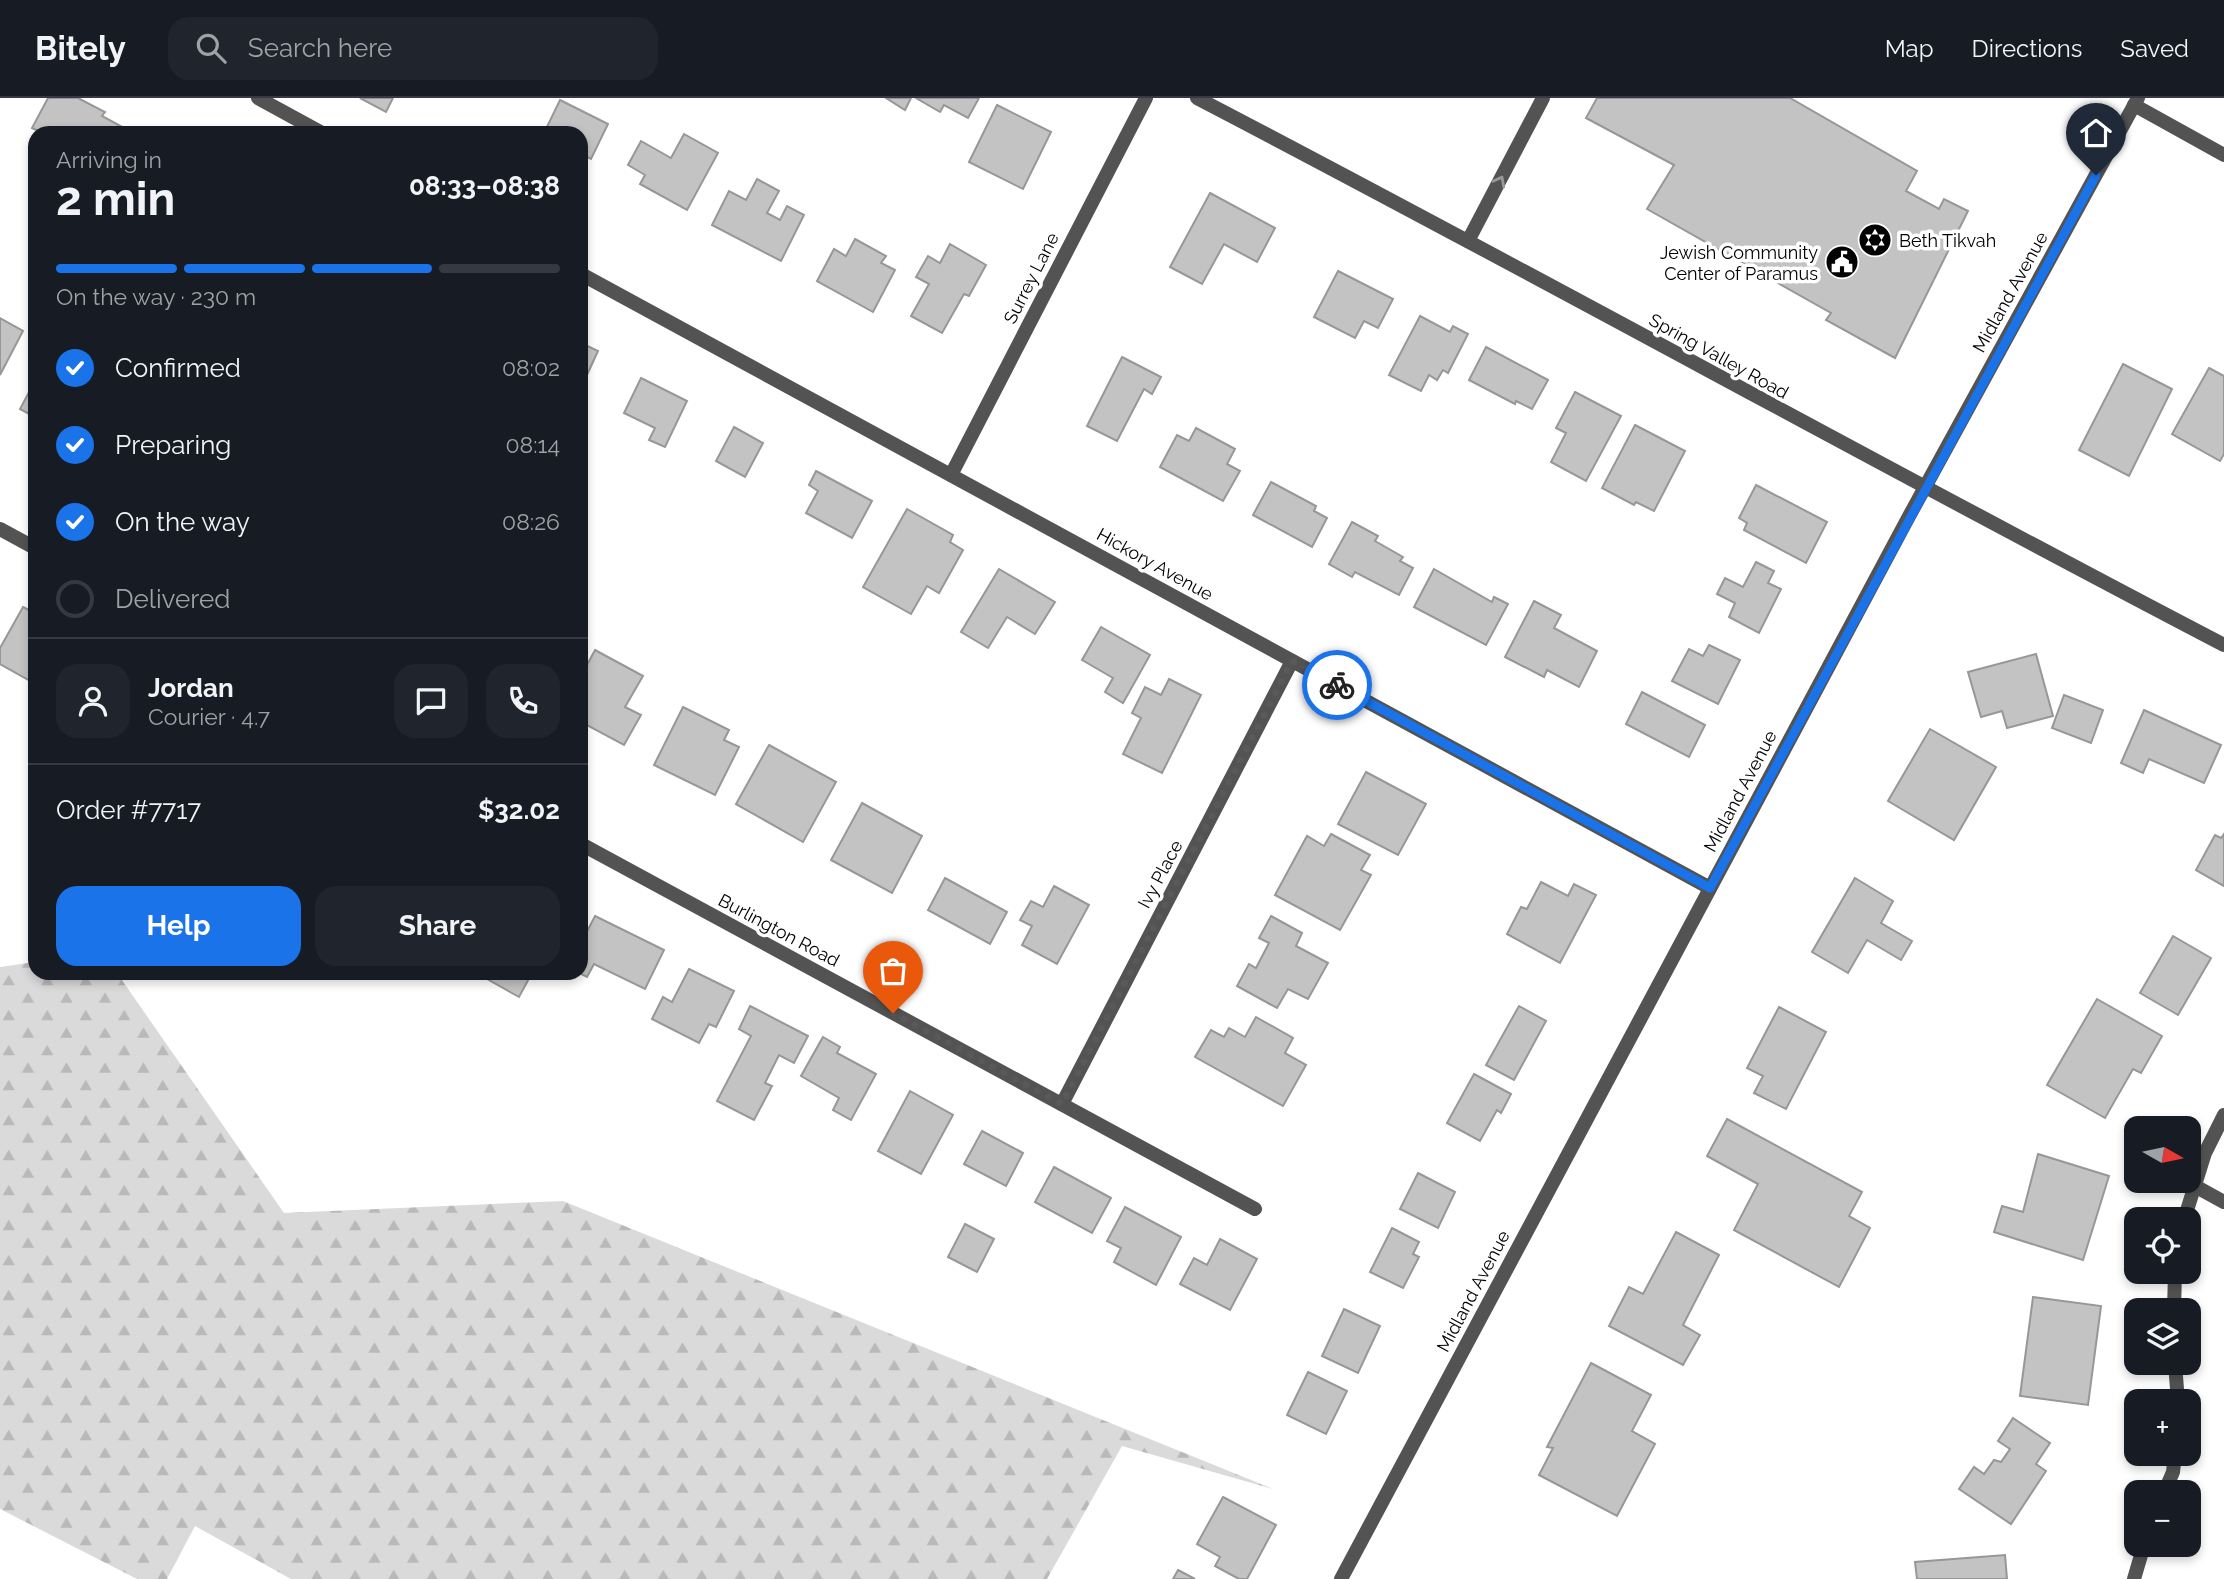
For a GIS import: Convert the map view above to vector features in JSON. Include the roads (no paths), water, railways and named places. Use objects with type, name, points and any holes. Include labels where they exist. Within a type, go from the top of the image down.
[{"type":"street","points":[[258,98],[309,126]]},
{"type":"street","name":"Surrey Lane","points":[[951,475],[1146,98]]},
{"type":"street","name":"Spring Valley Road","points":[[1197,98],[1468,241],[1924,489],[2224,645]]},
{"type":"street","points":[[1468,241],[1543,98]]},
{"type":"street","points":[[2136,102],[2224,155]]},
{"type":"street","name":"Midland Avenue","points":[[1341,1579],[1924,489],[2136,102]]},
{"type":"street","name":"Hickory Avenue","points":[[588,278],[1710,888]]},
{"type":"street","points":[[0,530],[28,544]]},
{"type":"street","name":"Ivy Place","points":[[1062,1104],[1292,661]]},
{"type":"street","name":"Burlington Road","points":[[588,848],[1255,1209]]},
{"type":"street","points":[[2202,1165],[2224,1115]]},
{"type":"street","points":[[2202,1190],[2224,1202]]},
{"type":"street","points":[[2134,1579],[2140,1557]]},
{"type":"place","name":"Beth Tikvah","points":[[1875,240]]},
{"type":"place","name":"Jewish Community Center of Paramus","points":[[1842,262]]}]
